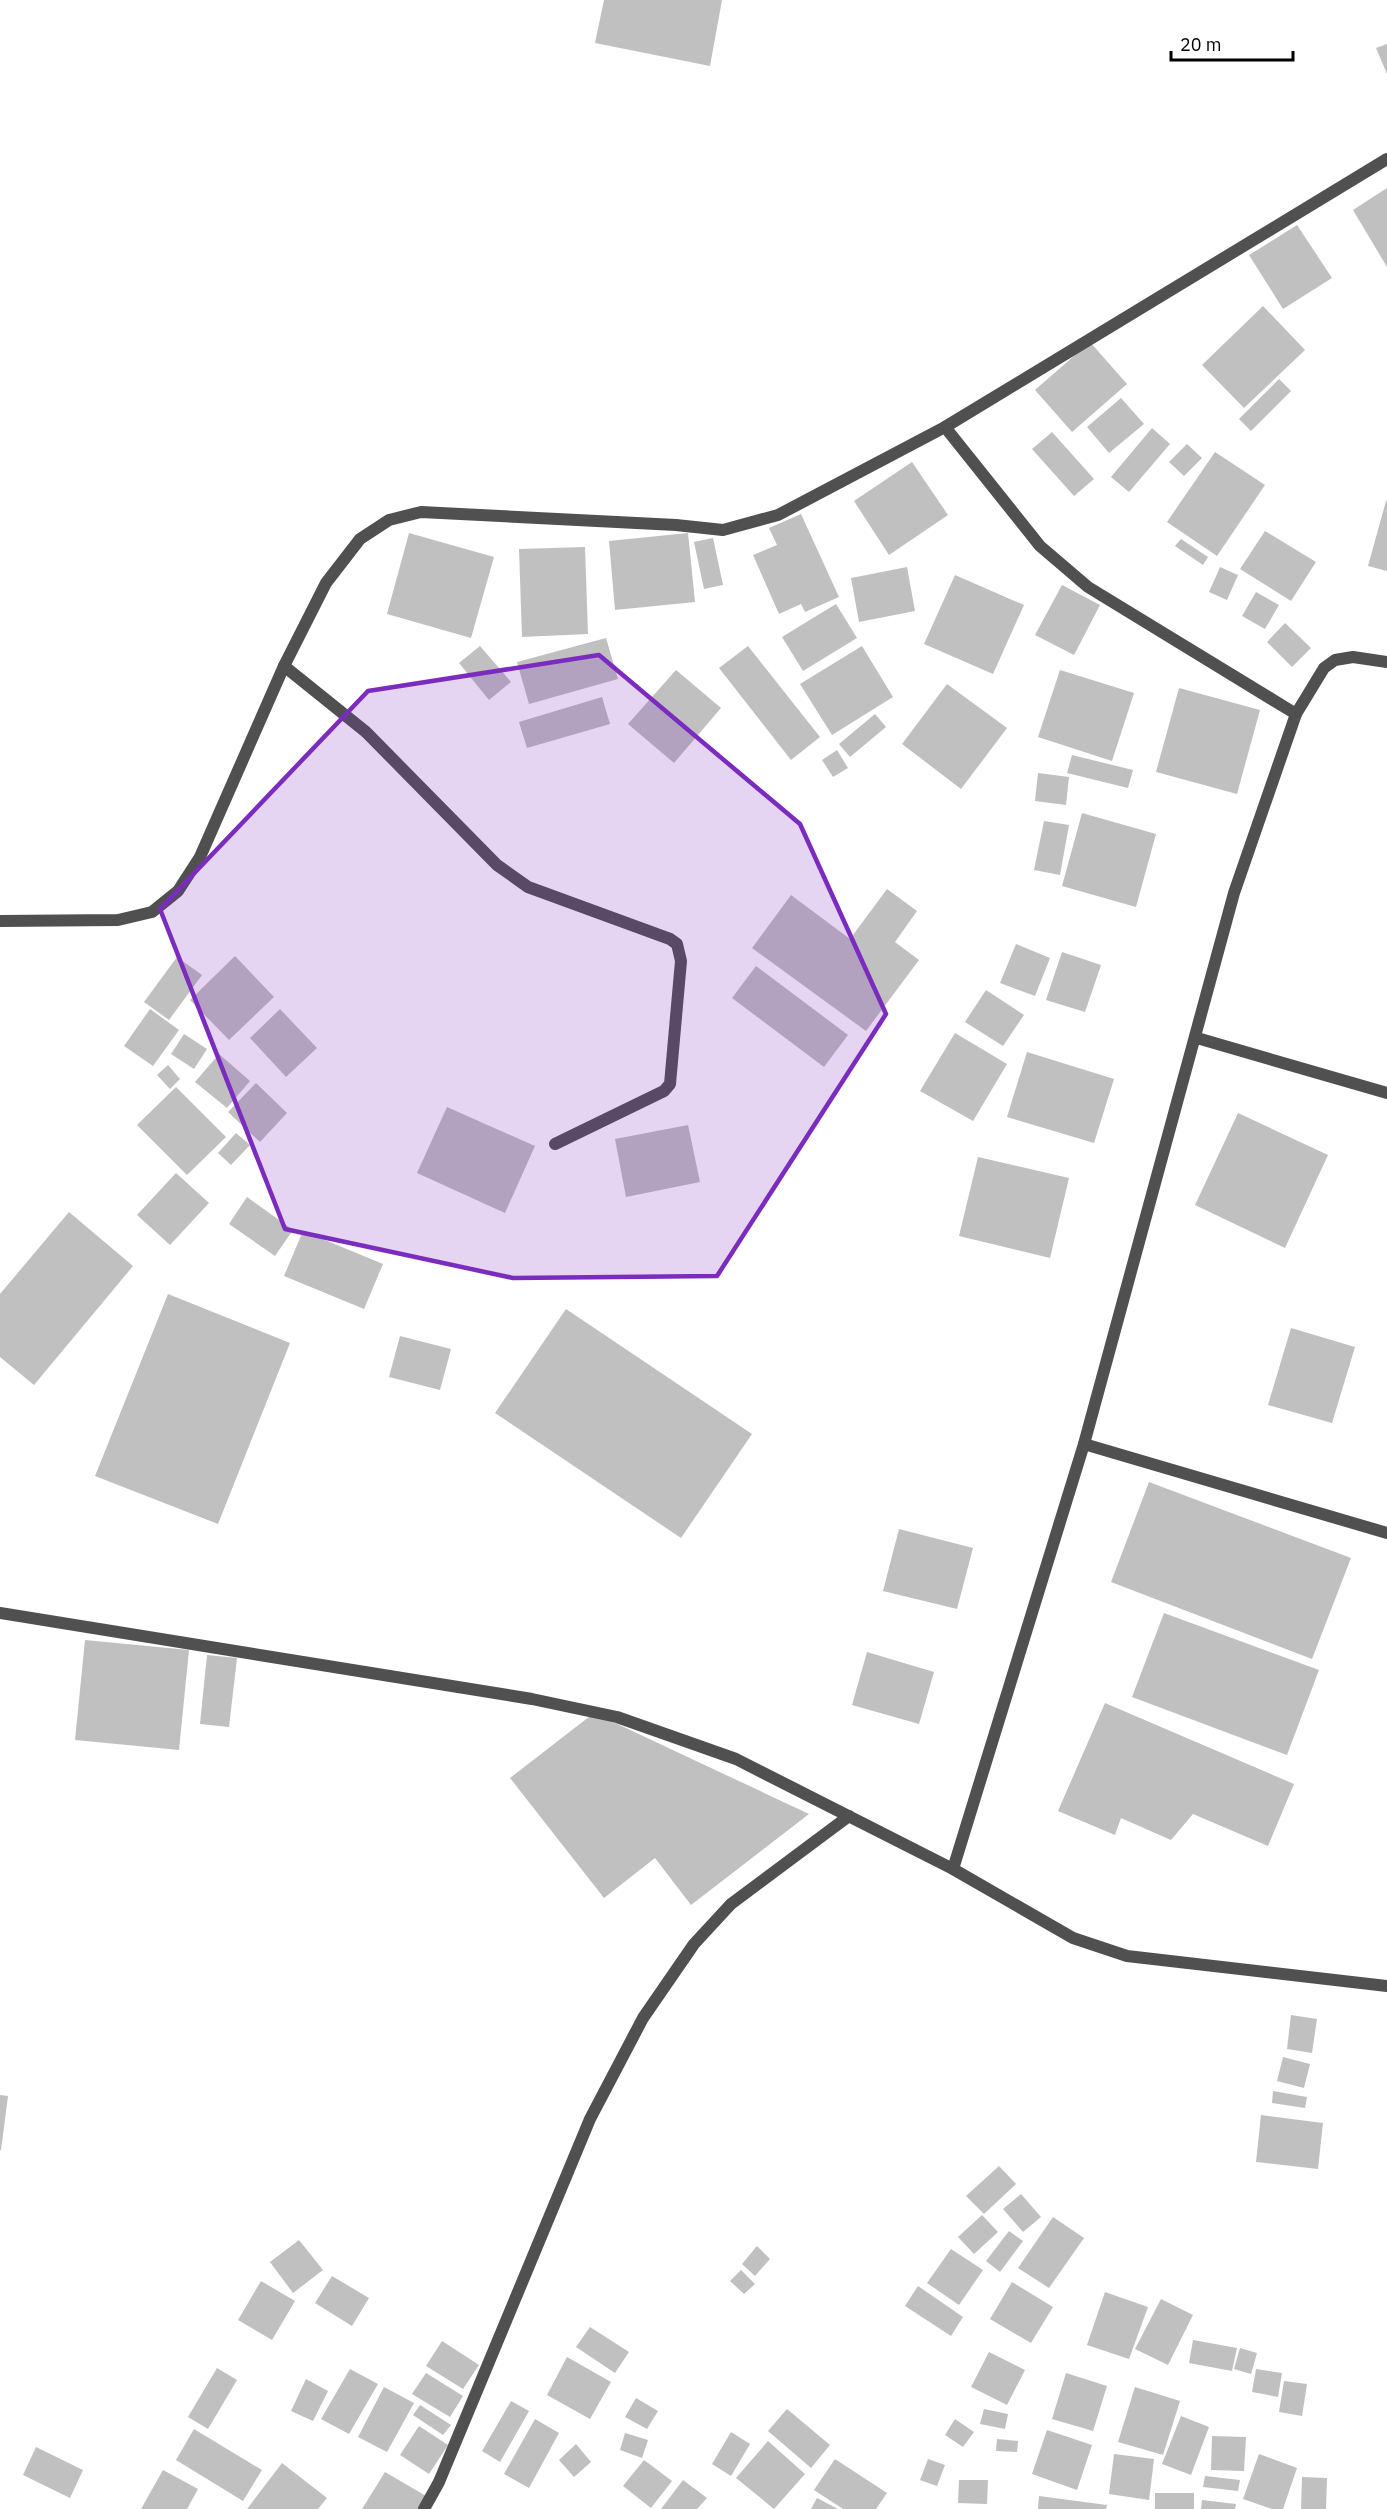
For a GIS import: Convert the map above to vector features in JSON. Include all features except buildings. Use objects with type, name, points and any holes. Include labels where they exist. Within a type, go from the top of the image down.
[{"type":"street","points":[[0,921],[118,920],[152,912],[178,891],[200,857],[284,666],[326,583],[360,539],[389,520],[421,512],[676,525],[723,530],[778,515],[945,427],[1387,159]]},
{"type":"street","points":[[945,427],[1040,546],[1088,587],[1296,714]]},
{"type":"street","points":[[953,1869],[1084,1444],[1197,1038],[1234,893],[1296,714],[1324,668],[1335,660],[1353,657],[1387,662]]},
{"type":"street","points":[[284,666],[366,732],[497,865],[528,887],[670,939],[677,944],[681,961],[670,1084],[664,1091],[555,1144]]},
{"type":"street","points":[[1197,1038],[1387,1093]]},
{"type":"street","points":[[1084,1444],[1387,1533]]},
{"type":"street","points":[[0,1613],[532,1699],[617,1717],[736,1759],[953,1869],[1073,1938],[1127,1956],[1387,1986]]},
{"type":"street","points":[[424,2509],[439,2482],[590,2120],[644,2018],[694,1944],[731,1904],[849,1816]]},
{"type":"highlighted area","points":[[599,655],[800,824],[886,1014],[717,1276],[513,1278],[285,1229],[160,909],[368,691]]}]
